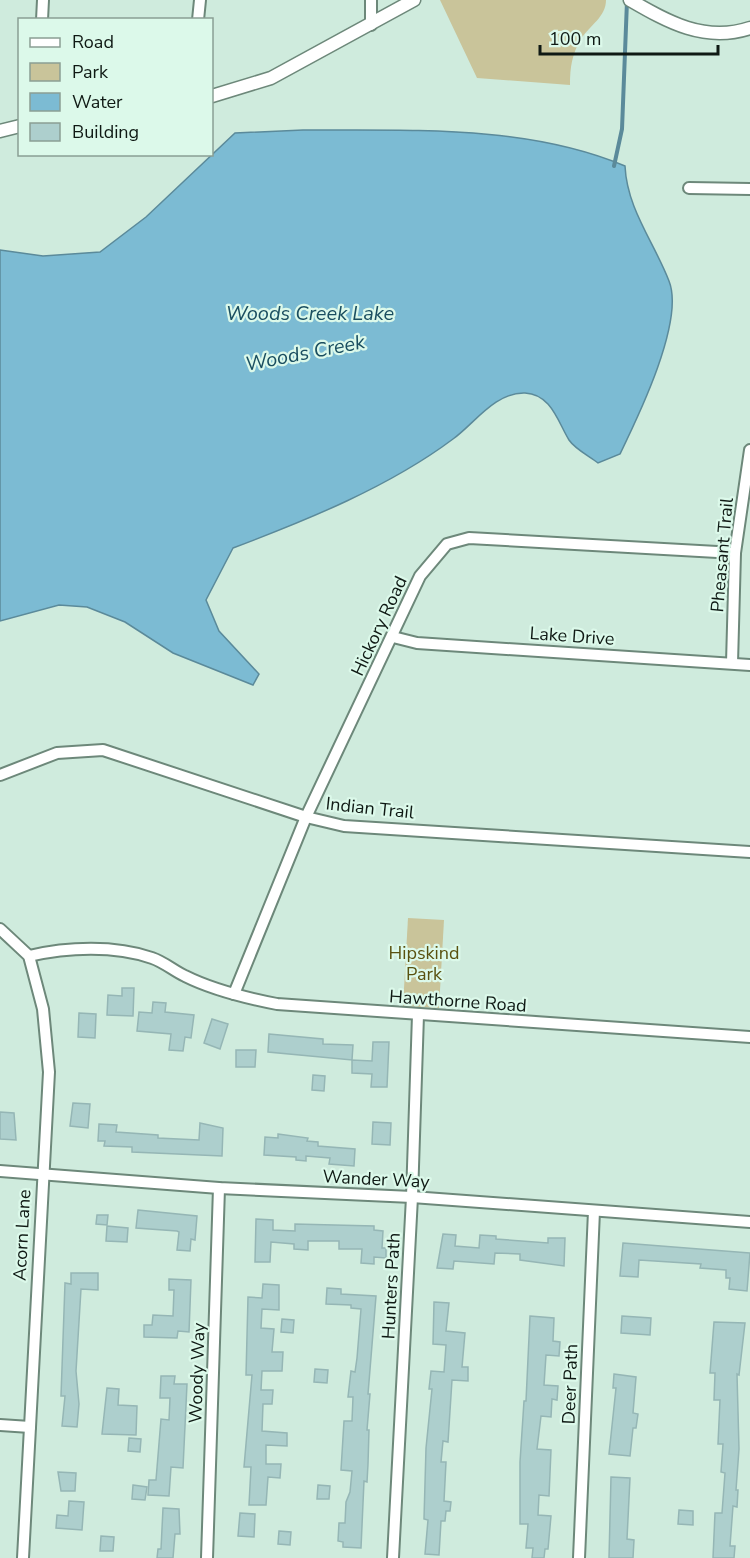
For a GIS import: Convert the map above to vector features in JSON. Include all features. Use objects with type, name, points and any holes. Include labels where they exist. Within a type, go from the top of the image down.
[{"type":"street","points":[[42,18],[43,0]]},
{"type":"street","points":[[198,18],[200,0]]},
{"type":"street","points":[[371,0],[371,25]]},
{"type":"street","points":[[213,96],[272,78],[414,0]]},
{"type":"street","points":[[630,0],[686,29],[724,34],[750,28]]},
{"type":"street","points":[[0,131],[18,126]]},
{"type":"street","points":[[689,188],[750,189]]},
{"type":"street","name":"Pheasant Trail","points":[[732,663],[735,553],[747,487],[750,450]]},
{"type":"street","name":"Hickory Road","points":[[234,994],[306,817],[420,576],[447,544],[469,538],[735,553]]},
{"type":"street","name":"Lake Drive","points":[[393,637],[417,643],[750,665]]},
{"type":"street","name":"Indian Trail","points":[[0,775],[57,753],[103,750],[306,817],[344,825],[750,852]]},
{"type":"street","points":[[0,928],[29,956]]},
{"type":"street","name":"Hawthorne Road","points":[[29,956],[50,951],[128,952],[154,958],[184,976],[234,994],[277,1004],[418,1016],[750,1037]]},
{"type":"street","name":"Acorn Lane","points":[[23,1558],[49,1072],[43,1009],[29,956]]},
{"type":"street","name":"Hunters Path","points":[[393,1558],[412,1197],[418,1016]]},
{"type":"street","name":"Wander Way","points":[[0,1171],[219,1188],[412,1197],[750,1222]]},
{"type":"street","name":"Woody Way","points":[[207,1558],[219,1188]]},
{"type":"street","name":"Deer Path","points":[[579,1558],[594,1211]]},
{"type":"street","points":[[0,1425],[30,1426]]},
{"type":"green space","points":[[440,0],[606,0],[600,16],[575,50],[570,85],[477,78]]},
{"type":"green space","name":"Hipskind Park","points":[[408,918],[444,920],[439,1008],[403,1006]]},
{"type":"water","name":"Woods Creek Lake","points":[[303,130],[425,131],[507,136],[587,152],[625,166],[631,197],[669,281],[672,298],[671,320],[657,369],[620,454],[598,463],[569,440],[553,410],[541,398],[525,393],[514,394],[495,403],[461,433],[428,456],[375,487],[318,514],[233,548],[206,600],[219,631],[259,674],[253,685],[173,653],[125,622],[87,607],[59,605],[0,621],[0,250],[43,256],[100,252],[146,217],[235,133]]},
{"type":"building","points":[[122,988],[134,988],[133,1016],[107,1015],[108,995],[122,996]]},
{"type":"building","points":[[153,1002],[166,1003],[165,1012],[194,1015],[191,1038],[185,1037],[183,1051],[169,1050],[171,1034],[137,1031],[139,1012],[152,1013]]},
{"type":"building","points":[[79,1013],[96,1014],[95,1038],[78,1037]]},
{"type":"building","points":[[212,1019],[228,1024],[220,1049],[204,1043]]},
{"type":"building","points":[[269,1034],[323,1039],[323,1044],[353,1045],[352,1060],[268,1052]]},
{"type":"building","points":[[373,1042],[389,1042],[387,1087],[371,1087],[372,1074],[352,1073],[352,1060],[372,1061]]},
{"type":"building","points":[[236,1050],[256,1050],[255,1067],[236,1067]]},
{"type":"building","points":[[313,1075],[325,1076],[324,1091],[312,1090]]},
{"type":"building","points":[[73,1103],[90,1104],[88,1128],[70,1126]]},
{"type":"building","points":[[0,1112],[14,1113],[16,1140],[0,1139]]},
{"type":"building","points":[[373,1122],[391,1123],[390,1145],[372,1144]]},
{"type":"building","points":[[200,1123],[223,1128],[222,1156],[132,1152],[132,1147],[104,1146],[105,1141],[98,1141],[99,1124],[117,1125],[116,1132],[158,1135],[158,1138],[199,1140]]},
{"type":"building","points":[[278,1134],[308,1138],[307,1141],[318,1142],[318,1146],[355,1149],[354,1166],[329,1164],[330,1158],[306,1156],[306,1161],[296,1160],[296,1157],[264,1155],[265,1137],[278,1138]]},
{"type":"building","points":[[138,1210],[197,1216],[195,1240],[191,1239],[190,1251],[177,1250],[179,1232],[177,1231],[136,1228]]},
{"type":"building","points":[[97,1215],[108,1215],[107,1225],[96,1224]]},
{"type":"building","points":[[256,1219],[273,1220],[273,1230],[295,1231],[295,1224],[374,1226],[374,1230],[383,1231],[382,1248],[386,1248],[386,1258],[374,1257],[374,1264],[361,1263],[362,1249],[339,1249],[339,1241],[308,1241],[308,1250],[294,1249],[294,1244],[271,1242],[270,1262],[255,1262]]},
{"type":"building","points":[[107,1226],[128,1228],[127,1242],[106,1241]]},
{"type":"building","points":[[443,1234],[456,1235],[455,1246],[479,1248],[480,1235],[496,1236],[496,1239],[548,1243],[548,1238],[565,1238],[564,1266],[520,1260],[520,1254],[495,1253],[494,1264],[454,1261],[453,1269],[437,1268]]},
{"type":"building","points":[[623,1243],[750,1253],[747,1291],[729,1289],[730,1278],[726,1278],[726,1270],[700,1268],[701,1264],[639,1260],[638,1277],[620,1276]]},
{"type":"building","points":[[71,1273],[98,1273],[98,1290],[81,1289],[76,1371],[79,1404],[77,1427],[62,1426],[65,1396],[61,1396],[65,1283],[71,1284]]},
{"type":"building","points":[[169,1279],[191,1280],[189,1332],[178,1331],[177,1338],[144,1337],[144,1325],[152,1325],[153,1315],[173,1316],[174,1290],[169,1290]]},
{"type":"building","points":[[263,1284],[279,1285],[279,1310],[262,1309],[261,1328],[274,1329],[272,1352],[283,1352],[282,1371],[262,1371],[261,1390],[273,1390],[272,1404],[263,1404],[262,1431],[287,1433],[287,1446],[266,1445],[266,1464],[281,1464],[280,1478],[268,1477],[266,1505],[249,1505],[251,1467],[244,1467],[252,1375],[246,1375],[248,1297],[262,1298]]},
{"type":"building","points":[[327,1288],[341,1289],[341,1294],[376,1296],[368,1394],[370,1394],[367,1430],[369,1430],[368,1464],[367,1482],[364,1481],[361,1548],[343,1547],[343,1542],[338,1541],[339,1523],[345,1523],[346,1502],[350,1492],[352,1471],[341,1470],[344,1421],[352,1421],[353,1397],[348,1397],[351,1371],[355,1372],[361,1309],[351,1308],[351,1305],[326,1304]]},
{"type":"building","points":[[434,1302],[449,1303],[446,1331],[465,1333],[462,1367],[468,1367],[468,1381],[452,1380],[448,1442],[443,1441],[441,1462],[446,1462],[444,1501],[451,1502],[450,1511],[446,1511],[445,1521],[441,1521],[439,1555],[425,1554],[428,1520],[424,1519],[426,1448],[432,1389],[429,1389],[431,1371],[444,1372],[446,1345],[433,1344]]},
{"type":"building","points":[[530,1316],[554,1318],[553,1341],[560,1342],[559,1356],[546,1355],[544,1385],[558,1386],[557,1400],[552,1399],[551,1417],[541,1416],[537,1449],[551,1450],[549,1496],[539,1495],[538,1515],[551,1516],[548,1549],[545,1549],[544,1558],[532,1558],[533,1548],[526,1548],[528,1524],[520,1524],[520,1462],[524,1401],[526,1401]]},
{"type":"building","points":[[622,1316],[651,1318],[650,1335],[621,1333]]},
{"type":"building","points":[[282,1319],[294,1320],[293,1333],[281,1332]]},
{"type":"building","points":[[714,1322],[745,1323],[739,1375],[737,1374],[739,1449],[736,1490],[738,1490],[737,1507],[733,1506],[730,1546],[735,1546],[734,1558],[713,1558],[715,1513],[722,1513],[725,1473],[721,1472],[723,1444],[718,1444],[720,1400],[714,1400],[715,1373],[710,1373]]},
{"type":"building","points":[[315,1369],[328,1370],[327,1383],[314,1382]]},
{"type":"building","points":[[614,1374],[636,1377],[633,1413],[638,1414],[636,1428],[633,1428],[630,1456],[609,1454],[616,1388],[613,1388]]},
{"type":"building","points":[[161,1376],[175,1376],[174,1384],[187,1384],[183,1468],[171,1467],[169,1496],[148,1495],[149,1480],[156,1480],[161,1419],[169,1420],[170,1398],[160,1398]]},
{"type":"building","points":[[107,1388],[119,1389],[118,1405],[137,1406],[136,1435],[102,1434]]},
{"type":"building","points":[[129,1438],[141,1439],[140,1452],[128,1451]]},
{"type":"building","points":[[58,1472],[76,1473],[75,1491],[61,1491]]},
{"type":"building","points":[[611,1477],[630,1478],[627,1539],[634,1540],[633,1558],[609,1558]]},
{"type":"building","points":[[133,1485],[147,1487],[145,1500],[132,1499]]},
{"type":"building","points":[[318,1485],[330,1486],[329,1499],[317,1499]]},
{"type":"building","points":[[69,1501],[84,1502],[82,1530],[56,1528],[57,1515],[68,1516]]},
{"type":"building","points":[[163,1508],[179,1509],[180,1534],[175,1534],[173,1558],[157,1558],[158,1549],[161,1549]]},
{"type":"building","points":[[679,1510],[693,1511],[693,1525],[678,1524]]},
{"type":"building","points":[[240,1513],[255,1514],[254,1537],[238,1536]]},
{"type":"building","points":[[279,1531],[291,1532],[290,1545],[278,1544]]},
{"type":"building","points":[[101,1536],[114,1537],[113,1551],[100,1551]]},
{"type":"waterway","name":"Woods Creek","points":[[614,166],[622,129],[627,1]]}]
